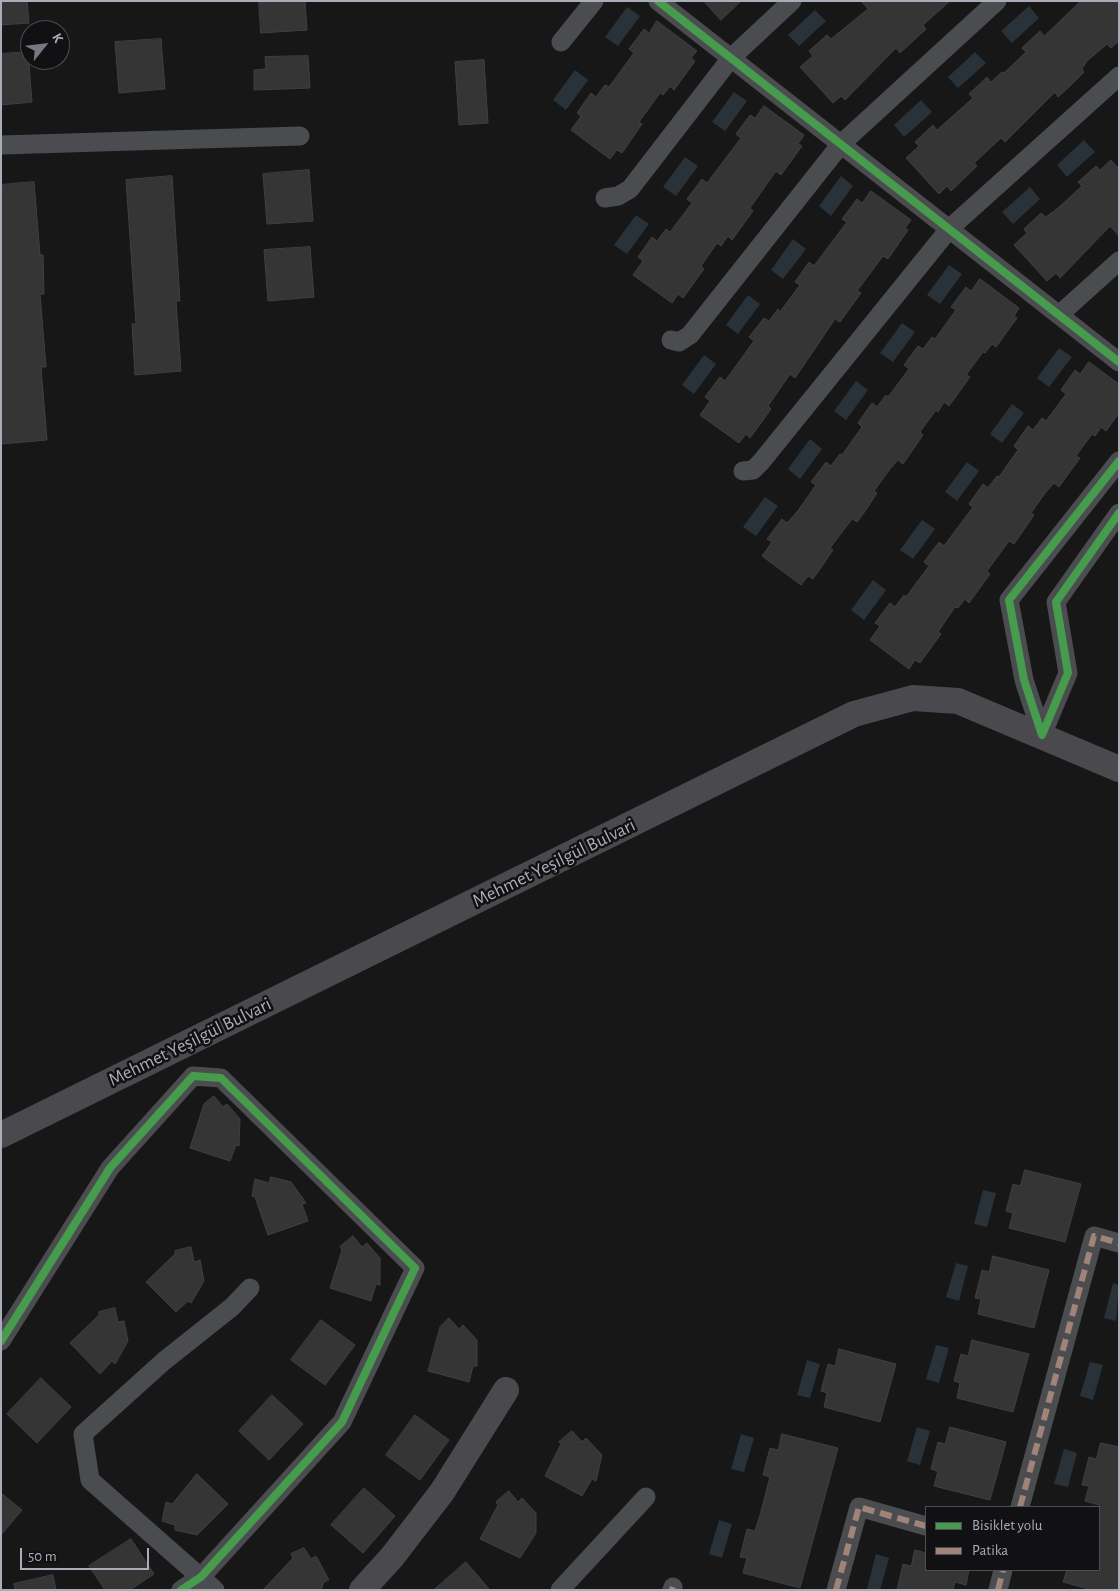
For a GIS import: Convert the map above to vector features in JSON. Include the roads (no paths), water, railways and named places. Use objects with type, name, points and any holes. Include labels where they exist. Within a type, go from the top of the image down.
[{"type":"main road","name":"Mehmet Yeşilgül Bulvari","points":[[1,1135],[854,714],[913,698],[958,701],[1119,768]]},
{"type":"main road","points":[[362,1590],[392,1557],[442,1492],[506,1390]]},
{"type":"street","points":[[561,42],[594,1]]},
{"type":"street","points":[[658,1],[1119,362]]},
{"type":"street","points":[[605,198],[618,196],[630,189],[731,58],[792,1]]},
{"type":"street","points":[[670,340],[679,342],[690,335],[841,144],[997,1]]},
{"type":"street","points":[[743,471],[753,470],[761,462],[950,228],[1119,76]]},
{"type":"street","points":[[1,145],[300,136]]},
{"type":"street","points":[[1060,314],[1119,261]]},
{"type":"street","points":[[1042,735],[1024,680],[1009,600],[1119,461]]},
{"type":"street","points":[[1042,735],[1068,673],[1056,602],[1118,516],[1092,497]]},
{"type":"street","points":[[1,1341],[110,1168],[193,1076],[221,1078],[415,1268],[342,1422],[201,1577],[181,1590]]},
{"type":"street","points":[[1020,1506],[1094,1236],[1119,1243]]},
{"type":"street","points":[[215,1590],[90,1480],[83,1434],[164,1361],[232,1307],[250,1288]]},
{"type":"street","points":[[560,1590],[646,1497]]},
{"type":"street","points":[[836,1590],[859,1507],[925,1526]]},
{"type":"street","points":[[998,1590],[1003,1571]]}]
